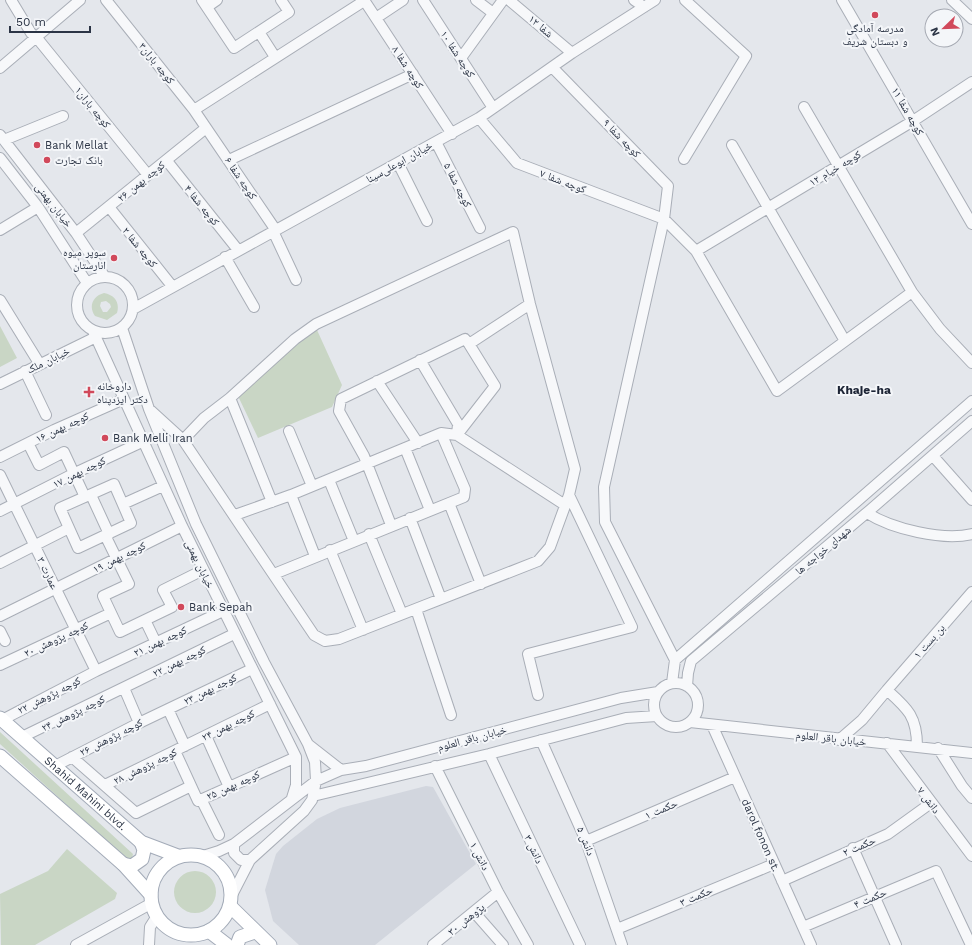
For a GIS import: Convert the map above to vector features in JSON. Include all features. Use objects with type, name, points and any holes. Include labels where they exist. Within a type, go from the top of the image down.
[{"type":"main road","name":"Shahid Mahini blvd.","points":[[1,719],[142,842],[178,856]]},
{"type":"main road","points":[[0,756],[123,864],[151,899],[157,916],[166,927],[179,933],[194,935],[209,931],[219,925],[226,916],[231,900],[230,882],[224,871],[215,862],[203,856],[191,854],[178,856],[167,862],[158,872],[153,883],[151,899]]},
{"type":"main road","points":[[123,864],[132,866],[142,859],[144,850],[142,842]]},
{"type":"main road","points":[[231,900],[255,932],[270,945]]},
{"type":"main road","points":[[209,931],[227,945]]},
{"type":"main road","points":[[237,945],[240,937],[255,932]]},
{"type":"street","name":"کوچه باران۱","points":[[11,0],[31,33],[37,38],[148,175]]},
{"type":"street","name":"کوچه باران۳","points":[[106,0],[194,110],[206,128]]},
{"type":"street","points":[[217,0],[205,4],[234,48],[289,12],[281,0]]},
{"type":"street","points":[[194,110],[364,0]]},
{"type":"street","name":"کوچه شفا ۸","points":[[364,0],[452,134]]},
{"type":"street","points":[[376,18],[403,0]]},
{"type":"street","name":"کوچه شفا ۱۰","points":[[423,0],[493,108]]},
{"type":"street","points":[[476,0],[493,13]]},
{"type":"street","points":[[461,58],[503,0]]},
{"type":"street","name":"شفا ۱۲","points":[[509,0],[572,53]]},
{"type":"street","points":[[634,0],[644,7]]},
{"type":"street","name":"خیابان ابوعلی‌سینا","points":[[133,309],[274,230],[452,134],[479,118],[572,53],[656,0]]},
{"type":"street","points":[[684,159],[746,56],[686,0]]},
{"type":"street","name":"کوچه شفا ۱۱","points":[[842,0],[972,224]]},
{"type":"street","points":[[952,0],[972,19]]},
{"type":"street","points":[[0,68],[37,38],[76,1]]},
{"type":"street","points":[[259,32],[275,57]]},
{"type":"street","name":"کوچه شفا ۹","points":[[552,67],[668,186],[664,219]]},
{"type":"street","points":[[229,160],[413,74]]},
{"type":"street","name":"کوچه خیام ۱۲","points":[[696,251],[838,167],[913,121],[972,82]]},
{"type":"street","points":[[804,107],[912,292],[940,329],[972,363]]},
{"type":"street","points":[[2,138],[63,116]]},
{"type":"street","name":"کوچه شفا ۷","points":[[479,118],[517,163],[664,219]]},
{"type":"street","name":"کوچه بهمن ۲۶","points":[[76,233],[206,128]]},
{"type":"street","name":"کوچه شفا ۶","points":[[206,128],[229,160],[274,230],[296,280]]},
{"type":"street","name":"خیابان بهمنی","points":[[2,138],[76,233],[105,277]]},
{"type":"street","name":"کوچه شفا ۵","points":[[436,142],[480,228]]},
{"type":"street","points":[[732,145],[845,341]]},
{"type":"street","name":"خیابان بهمنی","points":[[0,158],[38,208],[87,282]]},
{"type":"street","name":"کوچه شفا ۴","points":[[166,161],[238,250]]},
{"type":"street","points":[[398,163],[427,221]]},
{"type":"street","name":"کوچه شفا ۲","points":[[109,207],[172,286]]},
{"type":"street","points":[[0,230],[38,208]]},
{"type":"street","points":[[664,219],[696,251],[777,391],[912,292]]},
{"type":"street","points":[[664,219],[604,488],[605,522],[675,660],[672,683]]},
{"type":"street","points":[[149,410],[183,440],[235,515],[314,635],[325,641],[339,639],[363,630],[538,561],[550,547],[569,495],[575,469],[530,304],[513,232],[316,324],[294,339],[230,398],[204,418],[183,440]]},
{"type":"street","points":[[225,257],[254,307]]},
{"type":"street","points":[[98,277],[105,277],[120,281],[126,286],[130,293],[133,309],[130,317],[122,328],[111,333],[95,334],[81,320],[77,313],[78,296],[87,282],[98,277]]},
{"type":"street","points":[[0,300],[39,363]]},
{"type":"street","points":[[469,344],[530,304]]},
{"type":"street","name":"خیابان بهمنی","points":[[122,328],[149,410],[196,524],[258,649],[308,744],[315,762],[316,782],[313,796]]},
{"type":"street","name":"خیابان بهمنی","points":[[95,334],[182,526],[296,757],[296,785],[292,798]]},
{"type":"street","name":"خیابان ملک","points":[[0,384],[39,363],[70,349],[95,334]]},
{"type":"street","points":[[392,525],[364,456],[339,411],[341,399],[465,338],[495,386],[457,435]]},
{"type":"street","points":[[420,360],[458,424],[457,435]]},
{"type":"street","points":[[25,371],[46,416]]},
{"type":"street","points":[[377,381],[418,443]]},
{"type":"street","points":[[230,398],[272,502]]},
{"type":"street","name":"کوچه بهمن ۱۶","points":[[0,457],[124,399]]},
{"type":"street","name":"شهدای خواجه ها","points":[[675,660],[972,401]]},
{"type":"street","name":"شهدای خواجه ها","points":[[687,686],[691,662],[867,513],[972,421]]},
{"type":"street","points":[[288,431],[312,486]]},
{"type":"street","points":[[235,515],[329,480],[441,433],[457,435],[565,505]]},
{"type":"street","points":[[274,574],[369,534],[464,497],[465,489],[441,433]]},
{"type":"street","name":"کوچه بهمن ۱۷","points":[[0,511],[75,473],[144,441]]},
{"type":"street","points":[[28,443],[38,465],[64,452],[107,535],[116,558],[129,584],[103,596],[120,632],[172,607],[163,590],[203,570]]},
{"type":"street","points":[[405,448],[430,510]]},
{"type":"street","points":[[932,456],[972,500]]},
{"type":"street","name":"عمارت ۳","points":[[0,475],[96,671]]},
{"type":"street","points":[[329,480],[354,541]]},
{"type":"street","points":[[114,484],[123,504],[131,523],[78,548],[60,508],[114,484]]},
{"type":"street","points":[[123,504],[163,486]]},
{"type":"street","points":[[291,495],[315,556]]},
{"type":"street","points":[[538,695],[528,654],[632,627],[569,495]]},
{"type":"street","points":[[449,503],[481,584]]},
{"type":"street","points":[[867,513],[876,519],[940,537],[958,537],[972,534]]},
{"type":"street","points":[[410,518],[441,599]]},
{"type":"street","name":"کوچه بهمن ۱۹","points":[[0,616],[182,526]]},
{"type":"street","points":[[0,563],[70,528]]},
{"type":"street","points":[[369,534],[402,614]]},
{"type":"street","points":[[330,550],[363,630]]},
{"type":"street","name":"بن بست ۱","points":[[839,740],[862,720],[886,690],[972,592]]},
{"type":"street","points":[[416,609],[451,715]]},
{"type":"street","name":"کوچه بهمن ۲۱","points":[[96,671],[223,611]]},
{"type":"street","name":"کوچه پژوهش ۲۰","points":[[0,665],[111,613]]},
{"type":"street","points":[[146,620],[156,643]]},
{"type":"street","points":[[0,631],[5,641]]},
{"type":"street","name":"کوچه بهمن ۲۲","points":[[124,688],[234,634]]},
{"type":"street","points":[[666,642],[678,648],[684,649],[692,646]]},
{"type":"street","name":"کوجه بهمن ۲۳","points":[[168,709],[252,669]]},
{"type":"street","name":"کوچه پژوهش ۲۲","points":[[1,719],[96,671]]},
{"type":"street","points":[[672,683],[687,686],[697,696],[698,703],[695,717],[683,726],[668,726],[657,716],[654,702],[658,692],[667,684],[672,683]]},
{"type":"street","points":[[124,688],[139,722]]},
{"type":"street","name":"کوچه پژوهش ۲۴","points":[[22,737],[124,688]]},
{"type":"street","points":[[886,690],[908,708],[917,733],[917,746]]},
{"type":"street","name":"خیابان باقر العلوم","points":[[203,856],[234,844],[292,798],[316,782],[341,770],[373,764],[621,698],[658,692]]},
{"type":"street","name":"کوچه بهمن ۲۴","points":[[185,746],[270,704]]},
{"type":"street","points":[[168,709],[185,746]]},
{"type":"street","name":"کوچه پژوهش ۲۶","points":[[55,766],[139,722],[168,709]]},
{"type":"street","name":"خیابان باقر العلوم","points":[[313,796],[489,754],[626,718],[657,716]]},
{"type":"street","name":"خیابان باقر العلوم","points":[[690,722],[839,740],[972,752]]},
{"type":"street","name":"darol fonon st.","points":[[712,725],[811,945]]},
{"type":"street","points":[[206,736],[229,787]]},
{"type":"street","name":"دانش ۵","points":[[541,740],[586,841],[622,945]]},
{"type":"street","points":[[308,744],[341,770]]},
{"type":"street","name":"دانش ۷","points":[[887,744],[972,856]]},
{"type":"street","name":"کوچه پژوهش ۲۸","points":[[105,785],[185,746]]},
{"type":"street","points":[[938,748],[962,786],[972,798]]},
{"type":"street","name":"کوچه بهمن ۲۵","points":[[175,751],[198,801],[296,757]]},
{"type":"street","name":"دانش ۳","points":[[489,754],[580,945]]},
{"type":"street","points":[[72,757],[136,813],[191,786]]},
{"type":"street","name":"دانش ۱","points":[[435,766],[498,892],[528,945]]},
{"type":"street","name":"حکمت ۱","points":[[586,841],[735,777]]},
{"type":"street","points":[[231,900],[250,860],[304,811],[312,800],[313,796]]},
{"type":"street","points":[[201,799],[219,835]]},
{"type":"street","name":"حکمت ۲","points":[[782,881],[853,848],[888,834],[931,803]]},
{"type":"street","points":[[234,844],[234,853],[241,860],[250,860]]},
{"type":"street","points":[[853,848],[896,945]]},
{"type":"street","name":"حکمت ۳","points":[[617,929],[774,864]]},
{"type":"street","name":"حکمت ۴","points":[[803,927],[936,871],[971,945]]},
{"type":"street","name":"پژوهش ۳۰","points":[[433,945],[498,892]]},
{"type":"street","points":[[76,945],[90,942],[151,899]]},
{"type":"street","points":[[474,912],[503,945]]},
{"type":"street","points":[[149,945],[150,927],[157,916]]},
{"type":"shaded area","points":[[426,786],[433,787],[476,864],[375,945],[299,945],[273,921],[265,890],[276,854],[283,846],[317,819],[340,808]]},
{"type":"green space","points":[[100,294],[108,294],[114,298],[118,306],[117,313],[107,320],[95,316],[92,309],[94,299]],"holes":[[[106,301],[111,307],[107,312],[103,312],[100,306],[101,302]]]},
{"type":"green space","points":[[0,326],[17,358],[0,367]]},
{"type":"green space","points":[[317,330],[342,385],[332,407],[258,438],[238,396],[300,342]]},
{"type":"green space","points":[[0,732],[133,854],[132,858],[126,859],[0,744]]},
{"type":"green space","points":[[67,849],[117,893],[115,899],[35,945],[1,945],[0,894],[48,871]]},
{"type":"green space","points":[[191,871],[199,871],[207,874],[213,880],[216,892],[213,904],[207,910],[199,913],[191,913],[183,910],[177,904],[174,896],[174,888],[177,880],[183,874]]},
{"type":"place","name":"مدرسه آمادگی و دبستان شریف","points":[[875,15]]},
{"type":"place","name":"Bank Mellat","points":[[37,145]]},
{"type":"place","name":"بانک تجارت","points":[[47,160]]},
{"type":"place","name":"سوپر میوه انارستان","points":[[114,258]]},
{"type":"place","name":"داروخانه دکتر ایزدپناه","points":[[89,392]]},
{"type":"place","name":"Bank Melli Iran","points":[[105,438]]},
{"type":"place","name":"Bank Sepah","points":[[181,607]]},
{"type":"district","name":"Khaje-ha","points":[[864,390]]}]
